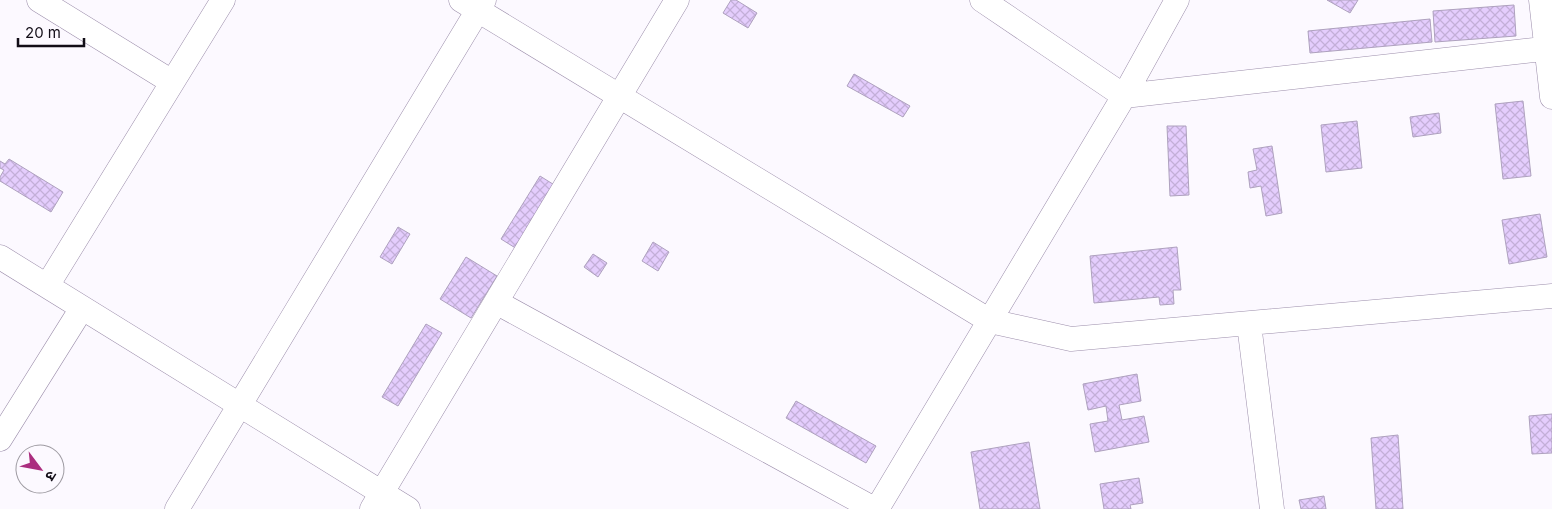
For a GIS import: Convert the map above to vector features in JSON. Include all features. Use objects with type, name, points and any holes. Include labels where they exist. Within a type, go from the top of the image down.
[{"type":"street","points":[[40,0],[172,82]]},
{"type":"street","points":[[47,286],[223,0]]},
{"type":"street","points":[[377,501],[677,0]]},
{"type":"street","points":[[982,0],[1124,96],[1549,48]]},
{"type":"street","points":[[496,302],[875,509],[1124,96],[1177,0]]},
{"type":"street","points":[[1541,0],[1549,48],[1552,98]]},
{"type":"street","points":[[177,509],[240,406],[474,3],[619,96],[990,321],[1071,339],[1552,296]]},
{"type":"street","points":[[0,257],[240,406],[377,501],[408,509]]},
{"type":"street","points":[[0,439],[82,308]]},
{"type":"street","points":[[1249,324],[1272,509]]},
{"type":"building","points":[[731,0],[736,0],[757,13],[748,28],[723,13]]},
{"type":"building","points":[[1327,0],[1358,0],[1350,13]]},
{"type":"building","points":[[1514,5],[1516,36],[1435,42],[1433,11]]},
{"type":"building","points":[[1430,19],[1432,42],[1310,53],[1308,31]]},
{"type":"building","points":[[854,74],[910,106],[903,117],[847,86]]},
{"type":"building","points":[[1523,101],[1531,176],[1503,179],[1495,104]]},
{"type":"building","points":[[1439,113],[1441,133],[1413,137],[1410,117]]},
{"type":"building","points":[[1357,121],[1362,168],[1326,172],[1321,125]]},
{"type":"building","points":[[1167,126],[1186,126],[1189,195],[1170,196]]},
{"type":"building","points":[[1272,146],[1282,213],[1266,216],[1261,186],[1250,188],[1248,172],[1257,170],[1253,149]]},
{"type":"building","points":[[9,159],[63,192],[51,212],[0,181],[4,170],[0,168],[0,161],[5,164]]},
{"type":"building","points":[[540,176],[556,186],[517,249],[501,239]]},
{"type":"building","points":[[1540,214],[1547,257],[1509,264],[1502,220]]},
{"type":"building","points":[[398,227],[410,234],[392,264],[380,257]]},
{"type":"building","points":[[653,242],[669,252],[658,271],[642,261]]},
{"type":"building","points":[[1177,247],[1181,290],[1173,290],[1174,304],[1160,305],[1159,297],[1094,303],[1090,256]]},
{"type":"building","points":[[593,254],[607,263],[598,277],[584,267]]},
{"type":"building","points":[[466,257],[497,276],[471,318],[440,299]]},
{"type":"building","points":[[426,324],[442,333],[398,406],[382,397]]},
{"type":"building","points":[[1137,374],[1141,401],[1119,405],[1122,420],[1144,416],[1149,442],[1095,452],[1090,424],[1108,421],[1106,406],[1088,410],[1083,384]]},
{"type":"building","points":[[796,401],[876,446],[866,463],[786,418]]},
{"type":"building","points":[[1552,414],[1552,453],[1532,454],[1529,416]]},
{"type":"building","points":[[1398,435],[1403,509],[1376,509],[1371,438]]},
{"type":"building","points":[[1029,442],[1040,509],[980,509],[971,452]]},
{"type":"building","points":[[1139,478],[1143,503],[1130,505],[1131,509],[1104,509],[1100,484]]},
{"type":"building","points":[[1324,496],[1326,509],[1301,509],[1299,500]]}]
